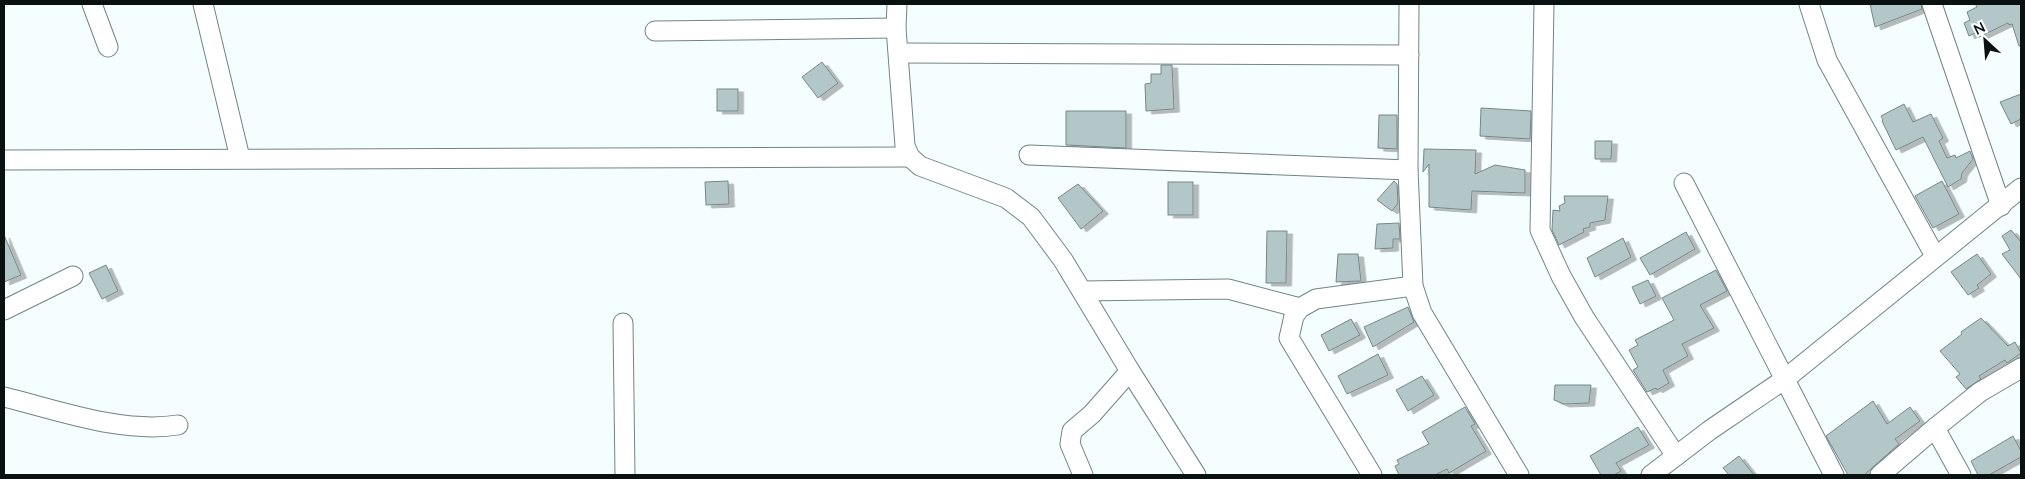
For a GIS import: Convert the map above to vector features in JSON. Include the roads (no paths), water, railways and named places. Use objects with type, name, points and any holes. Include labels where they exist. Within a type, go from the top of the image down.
[{"type":"street","points":[[92,4],[108,47]]},
{"type":"street","points":[[203,4],[240,158]]},
{"type":"street","points":[[897,4],[896,28],[900,54],[905,146],[910,158],[920,166],[1006,198],[1031,217],[1063,260],[1196,475]]},
{"type":"street","points":[[1409,4],[1408,170],[1414,286],[1422,313],[1518,475]]},
{"type":"street","points":[[1544,4],[1540,230],[1561,276],[1584,317],[1676,456]]},
{"type":"street","points":[[1809,4],[1826,60],[1935,256]]},
{"type":"street","points":[[1932,4],[2001,206]]},
{"type":"street","points":[[655,31],[896,28]]},
{"type":"street","points":[[900,54],[1409,55]]},
{"type":"street","points":[[1029,155],[1408,170]]},
{"type":"street","points":[[4,160],[910,158]]},
{"type":"street","points":[[1684,182],[1834,475]]},
{"type":"street","points":[[1651,475],[1732,414],[1785,379],[2021,188]]},
{"type":"street","points":[[4,310],[74,276]]},
{"type":"street","points":[[1372,475],[1289,338],[1294,316],[1300,308],[1316,299],[1414,286]]},
{"type":"street","points":[[1082,291],[1228,289],[1300,308]]},
{"type":"street","points":[[623,323],[625,475]]},
{"type":"street","points":[[1880,475],[1980,392],[2021,368]]},
{"type":"street","points":[[1083,475],[1070,444],[1072,431],[1092,414],[1130,371]]},
{"type":"street","points":[[4,397],[87,418],[159,428],[178,425]]},
{"type":"street","points":[[1935,428],[1961,475]]}]
